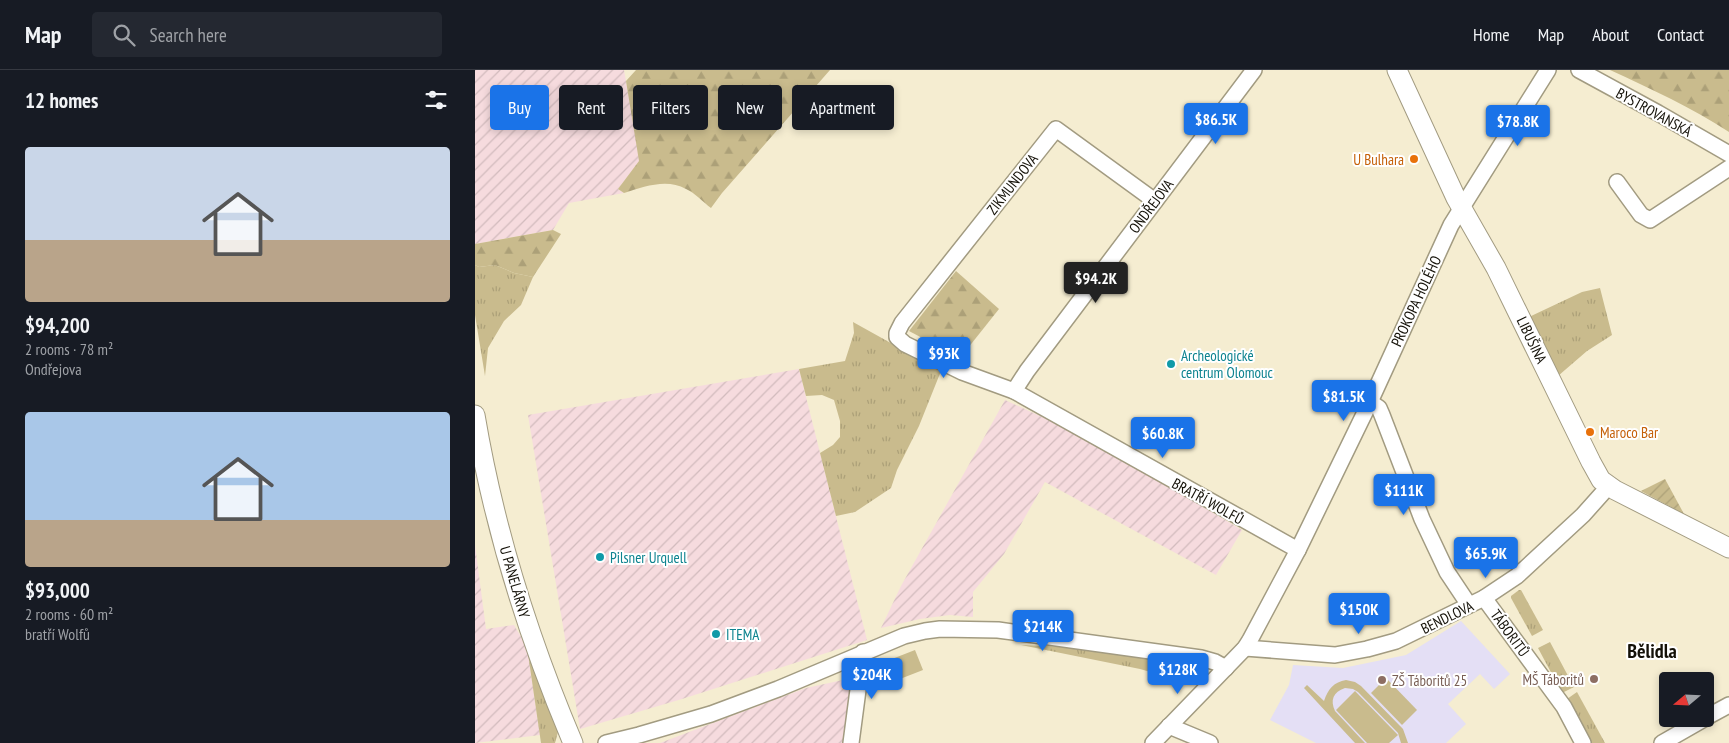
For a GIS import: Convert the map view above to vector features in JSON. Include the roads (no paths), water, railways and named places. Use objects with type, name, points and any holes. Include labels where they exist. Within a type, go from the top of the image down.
[{"type":"street","name":"ONDŘEJOVA","points":[[1014,392],[1027,371],[1254,70]]},
{"type":"street","name":"LIBUŠINA","points":[[1397,70],[1462,209],[1495,268],[1601,480],[1609,487],[1729,548]]},
{"type":"street","name":"PROKOPA HOLÉHO","points":[[1153,743],[1245,648],[1298,550],[1370,402],[1451,225],[1548,70]]},
{"type":"street","name":"BYSTROVANSKÁ","points":[[1579,70],[1729,154]]},
{"type":"street","name":"ZIKMUNDOVA","points":[[1014,392],[962,372],[905,344],[897,337],[902,323],[1056,129],[1155,201]]},
{"type":"street","points":[[1617,182],[1641,216],[1651,220],[1729,168]]},
{"type":"street","name":"BRATŘÍ WOLFŮ","points":[[1014,392],[1298,550]]},
{"type":"street","points":[[1370,402],[1379,408],[1382,414],[1422,519],[1447,572],[1469,605]]},
{"type":"street","name":"U PANELÁRNY","points":[[475,415],[494,507],[513,580],[535,650],[573,743]]},
{"type":"street","name":"BENDLOVA","points":[[1245,648],[1335,655],[1396,641],[1484,598],[1517,576],[1583,515],[1609,487]]},
{"type":"street","name":"TÁBORITŮ","points":[[1484,598],[1564,708],[1583,743]]},
{"type":"street","points":[[606,743],[711,714],[778,690],[904,636],[940,629],[982,629],[1201,658],[1215,662],[1225,668]]},
{"type":"street","points":[[851,743],[863,652]]},
{"type":"street","points":[[1714,714],[1729,705]]},
{"type":"street","points":[[1169,726],[1210,743]]},
{"type":"street","points":[[1662,743],[1689,728]]},
{"type":"place","name":"U Bulhara","points":[[1414,159]]},
{"type":"place","name":"Archeologické centrum Olomouc","points":[[1171,364]]},
{"type":"place","name":"Maroco Bar","points":[[1590,432]]},
{"type":"place","name":"Pilsner Urquell","points":[[600,557]]},
{"type":"place","name":"ITEMA","points":[[716,634]]},
{"type":"place","name":"MŠ Táboritů","points":[[1594,679]]},
{"type":"place","name":"ZŠ Táboritů 25","points":[[1382,680]]},
{"type":"district","name":"Bělidla","points":[[1652,651]]}]
